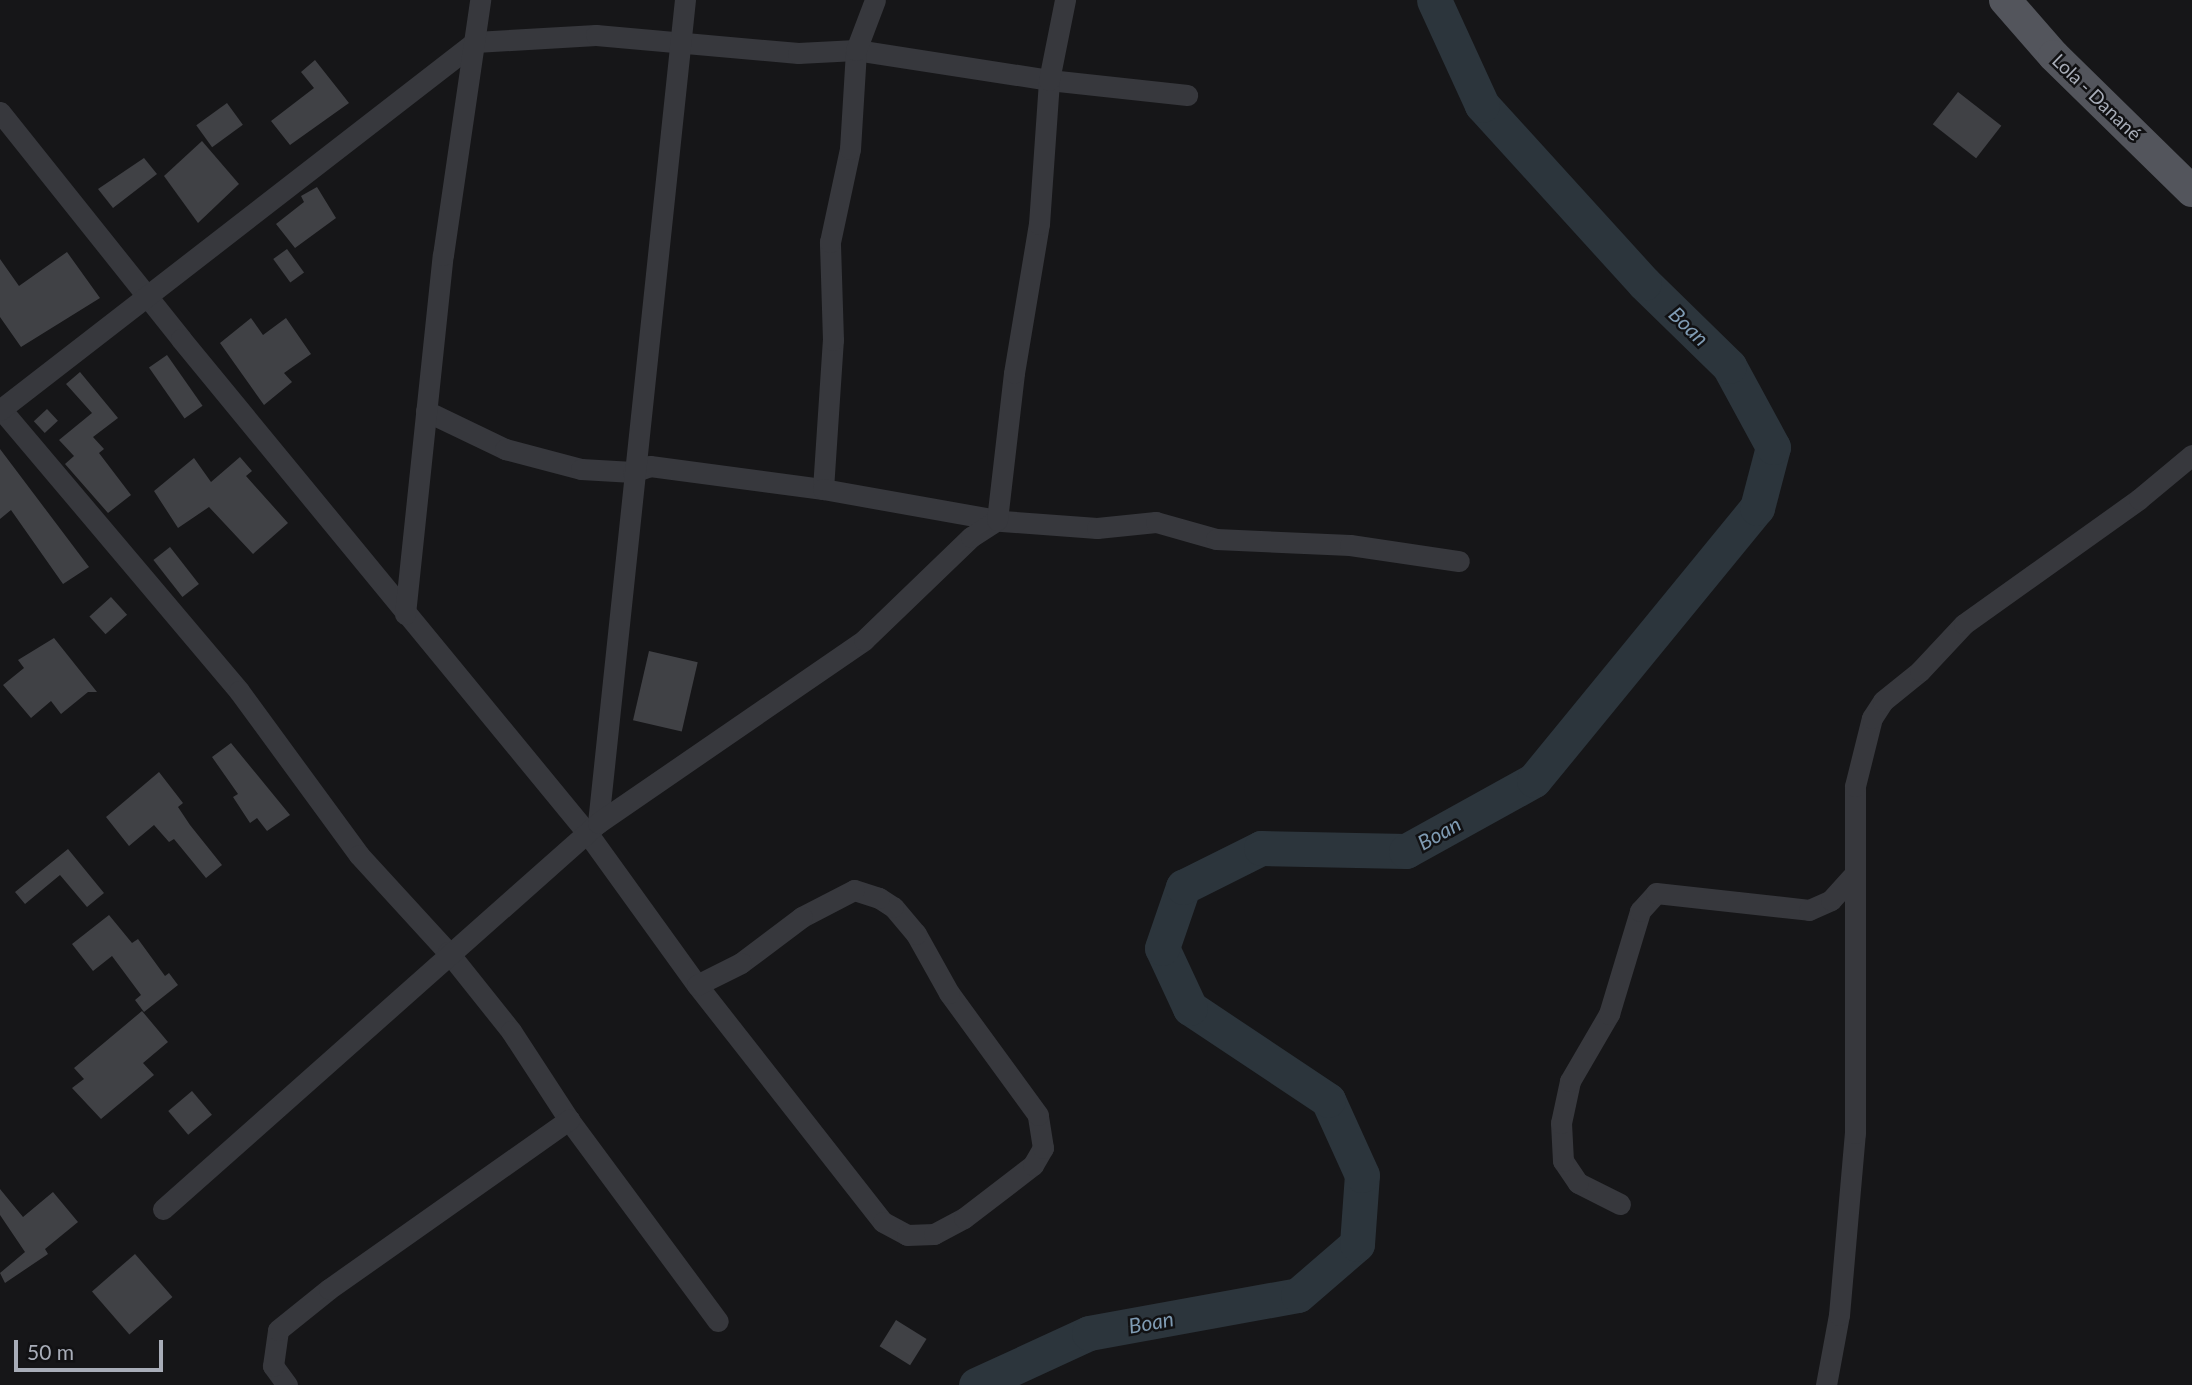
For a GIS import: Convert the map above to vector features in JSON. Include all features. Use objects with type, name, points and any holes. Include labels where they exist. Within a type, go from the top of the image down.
[{"type":"main road","name":"Lola - Danané","points":[[2005,0],[2054,56],[2192,191]]},
{"type":"street","points":[[405,614],[443,256],[480,0]]},
{"type":"street","points":[[593,828],[685,0]]},
{"type":"street","points":[[823,489],[833,340],[830,242],[850,149],[856,50],[875,0]]},
{"type":"street","points":[[163,1209],[391,1010],[449,952],[593,828],[864,640],[971,537],[996,520],[1014,373],[1039,224],[1049,80],[1065,0]]},
{"type":"street","points":[[718,1321],[569,1120],[512,1031],[449,952],[359,855],[239,691],[0,409],[475,43],[596,35],[680,40],[745,49],[856,50],[1049,80],[1187,95]]},
{"type":"street","points":[[0,111],[405,614],[593,828],[698,985],[894,1231],[934,1234],[964,1218],[1032,1165],[1044,1148],[1038,1115],[949,993],[916,934],[893,907],[870,894],[854,890],[802,917],[741,963],[698,985]]},
{"type":"street","points":[[426,411],[505,449],[581,470],[633,471],[650,466],[823,489],[996,520],[1097,528],[1157,522],[1216,538],[1350,545],[1459,561]]},
{"type":"street","points":[[1830,1383],[1839,1315],[1855,1133],[1852,877],[1861,751],[1883,701],[1920,671],[1964,624],[2139,499],[2192,455]]},
{"type":"street","points":[[1620,1204],[1578,1183],[1563,1161],[1561,1123],[1570,1081],[1609,1014],[1640,911],[1656,894],[1810,910],[1831,900],[1852,877]]},
{"type":"street","points":[[288,1385],[273,1366],[278,1330],[329,1289],[569,1120]]},
{"type":"building","points":[[315,60],[349,103],[290,145],[271,121],[314,88],[301,72]]},
{"type":"building","points":[[1958,92],[2001,126],[1976,158],[1933,124]]},
{"type":"building","points":[[227,103],[243,125],[212,147],[196,125]]},
{"type":"building","points":[[202,141],[239,184],[198,223],[164,176]]},
{"type":"building","points":[[144,158],[157,174],[113,208],[98,189]]},
{"type":"building","points":[[317,187],[336,218],[295,248],[276,224],[304,202],[301,196]]},
{"type":"building","points":[[287,249],[304,272],[290,282],[273,259]]},
{"type":"building","points":[[67,252],[100,298],[21,347],[0,317],[0,259],[19,286]]},
{"type":"building","points":[[251,318],[263,335],[286,318],[311,354],[284,373],[292,382],[264,405],[220,343]]},
{"type":"building","points":[[167,355],[203,406],[185,418],[149,368]]},
{"type":"building","points":[[80,372],[118,418],[93,437],[104,449],[99,453],[131,495],[108,513],[65,464],[74,456],[59,440],[92,413],[66,384]]},
{"type":"building","points":[[47,409],[58,421],[45,433],[34,421]]},
{"type":"building","points":[[0,449],[89,567],[63,584],[11,510],[0,519]]},
{"type":"building","points":[[240,457],[252,471],[246,476],[288,523],[253,554],[209,507],[178,528],[154,491],[194,458],[211,482]]},
{"type":"building","points":[[170,547],[199,584],[182,597],[153,560]]},
{"type":"building","points":[[111,597],[127,615],[106,634],[89,616]]},
{"type":"building","points":[[54,638],[97,692],[88,692],[61,714],[51,701],[31,718],[3,685],[24,668],[18,660]]},
{"type":"building","points":[[649,651],[698,662],[682,731],[633,720]]},
{"type":"building","points":[[231,743],[290,815],[267,831],[257,818],[250,823],[233,797],[238,794],[212,757]]},
{"type":"building","points":[[159,772],[183,803],[178,807],[190,825],[222,865],[206,878],[174,839],[169,842],[154,825],[129,846],[106,817]]},
{"type":"building","points":[[68,849],[104,893],[87,907],[60,875],[25,904],[15,892]]},
{"type":"building","points":[[109,915],[132,943],[138,939],[165,976],[169,973],[178,985],[144,1012],[135,1000],[141,995],[112,956],[93,971],[72,944]]},
{"type":"building","points":[[142,1011],[168,1042],[143,1063],[154,1075],[101,1119],[72,1088],[84,1079],[74,1068]]},
{"type":"building","points":[[192,1091],[212,1115],[188,1135],[168,1111]]},
{"type":"building","points":[[0,1189],[23,1217],[53,1192],[78,1222],[45,1249],[48,1254],[5,1283],[0,1273],[25,1252],[0,1215]]},
{"type":"building","points":[[135,1254],[172,1297],[129,1334],[92,1291]]},
{"type":"building","points":[[896,1320],[927,1339],[910,1365],[880,1346]]},
{"type":"waterway","name":"Boan","points":[[976,1385],[1089,1333],[1298,1295],[1357,1244],[1362,1175],[1328,1100],[1190,1008],[1162,948],[1183,887],[1261,848],[1406,851],[1534,780],[1757,508],[1773,447],[1729,366],[1644,283],[1482,105],[1434,0]]}]
